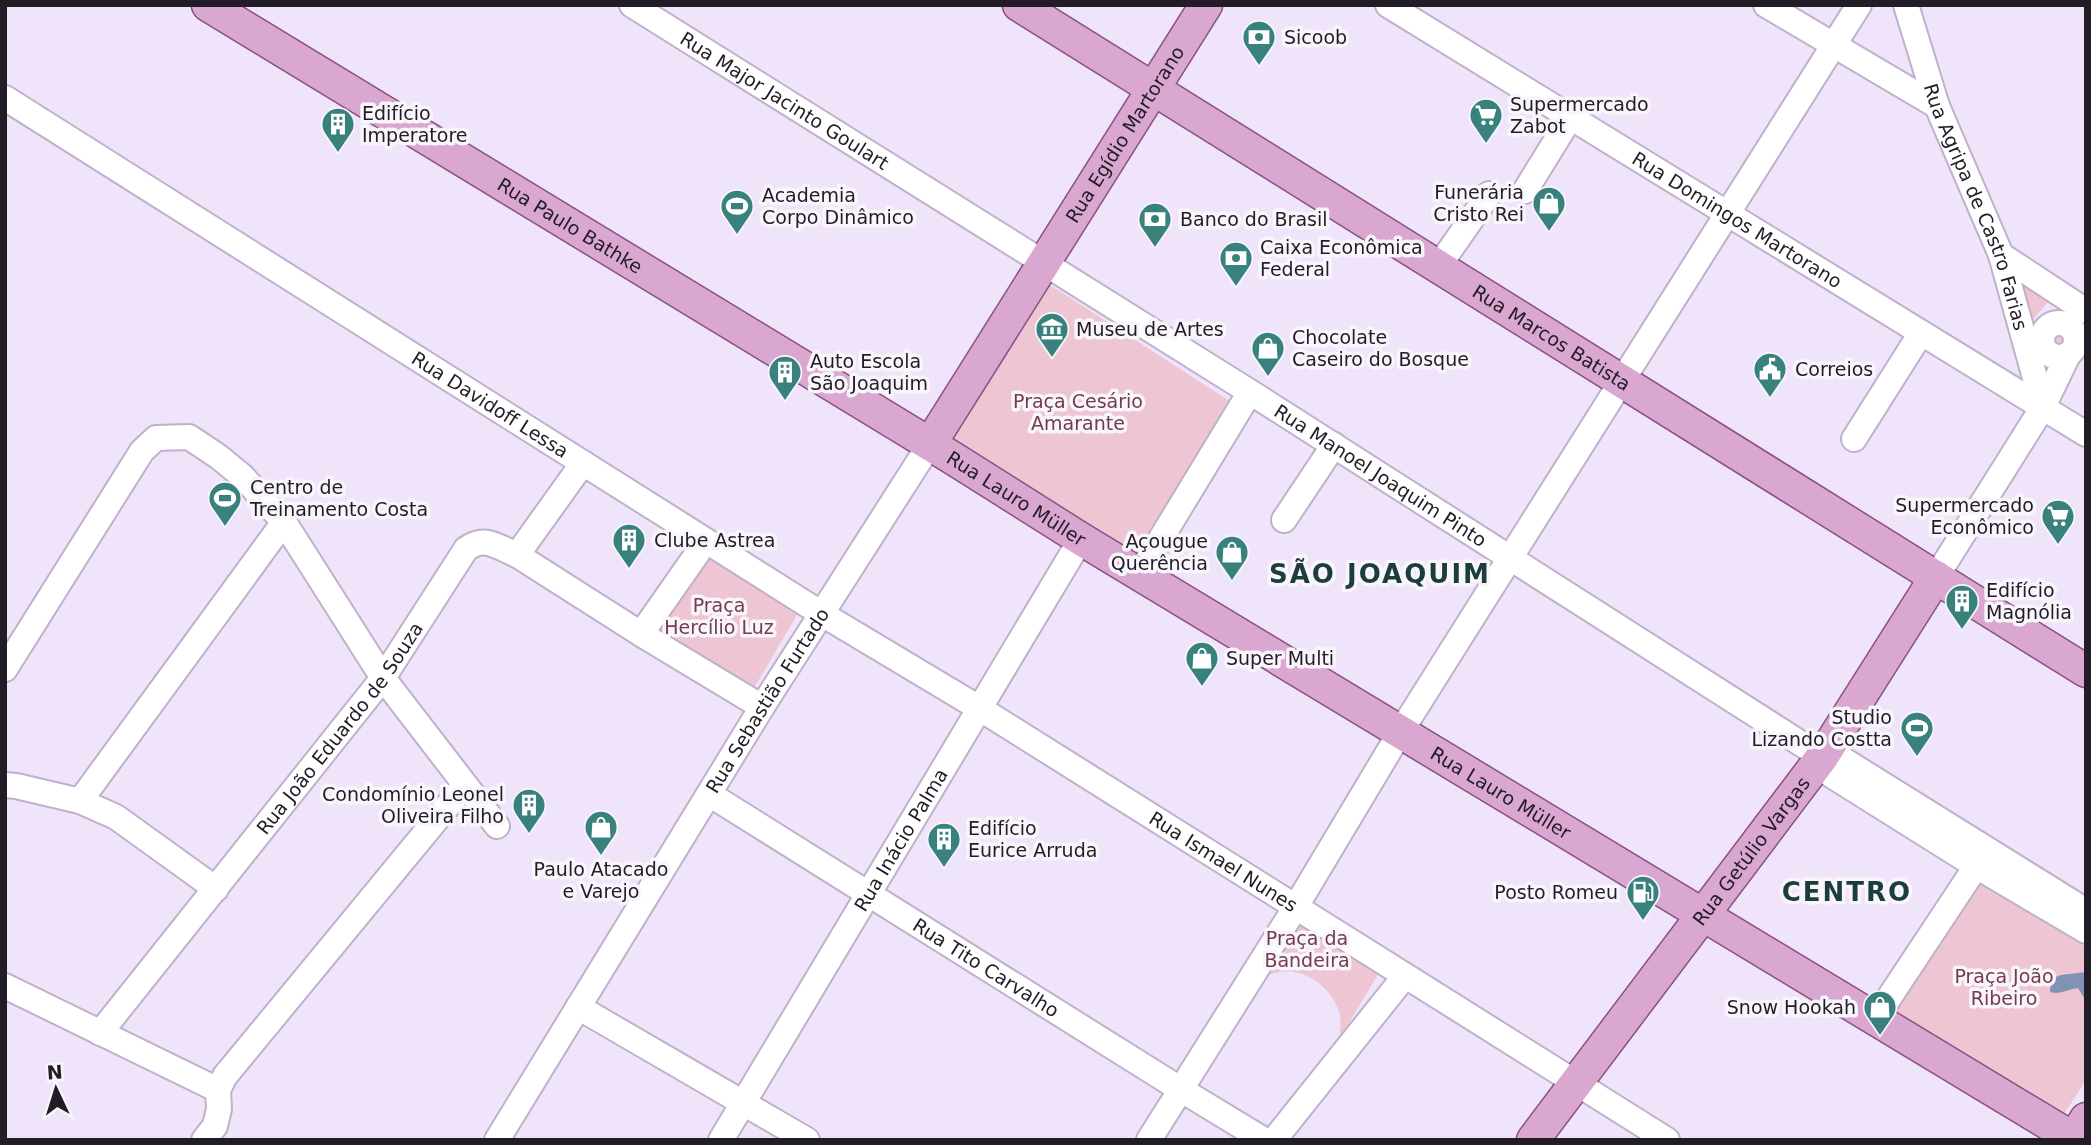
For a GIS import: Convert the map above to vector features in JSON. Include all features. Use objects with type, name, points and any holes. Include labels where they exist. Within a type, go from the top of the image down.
[{"type":"main road","name":"Rua Paulo Bathke","points":[[208,5],[930,444]]},
{"type":"main road","name":"Rua Marcos Batista","points":[[1018,5],[2086,670]]},
{"type":"main road","name":"Rua Egídio Martorano","points":[[1043,264],[1206,5]]},
{"type":"main road","name":"Rua Sebastião Furtado","points":[[930,444],[1043,264]]},
{"type":"main road","name":"Rua Lauro Müller","points":[[930,444],[1875,1019],[2077,1134]]},
{"type":"main road","name":"Rua Getúlio Vargas","points":[[1534,1140],[1822,757],[1936,577]]},
{"type":"street","name":"Rua Major Jacinto Goulart","points":[[632,5],[1043,264]]},
{"type":"street","name":"Rua Domingos Martorano","points":[[1388,5],[2086,434]]},
{"type":"street","points":[[1766,5],[1937,106]]},
{"type":"street","points":[[1149,1140],[1295,908],[1401,731],[1859,5]]},
{"type":"street","name":"Rua Agripa de Castro Farias","points":[[1906,5],[1937,106],[2001,255],[2043,407]]},
{"type":"street","name":"Rua Davidoff Lessa","points":[[5,98],[822,614],[979,708]]},
{"type":"street","points":[[1525,191],[1570,118]]},
{"type":"street","points":[[1438,267],[1489,194]]},
{"type":"street","points":[[2001,255],[2079,306],[2046,329],[2031,365]]},
{"type":"street","name":"Rua Manoel Joaquim Pinto","points":[[1043,264],[1511,557],[1822,757],[1842,759],[2086,930]]},
{"type":"street","points":[[2042,342],[2049,354],[2062,357],[2077,343],[2074,332],[2064,323],[2058,323]]},
{"type":"street","points":[[1854,439],[1921,333]]},
{"type":"street","name":"Rua Getúlio Vargas","points":[[1936,577],[2043,407],[2077,343]]},
{"type":"street","points":[[1140,572],[1250,392]]},
{"type":"street","points":[[5,669],[142,451],[156,438],[189,437],[242,476],[284,522],[383,678],[497,826]]},
{"type":"street","name":"Rua Sebastião Furtado","points":[[497,1140],[762,707],[930,444]]},
{"type":"street","points":[[1284,520],[1334,445]]},
{"type":"street","points":[[583,463],[517,555],[762,707]]},
{"type":"street","points":[[80,801],[284,522]]},
{"type":"street","name":"Rua Inácio Palma","points":[[721,1140],[1081,538]]},
{"type":"street","name":"Rua João Eduardo de Souza","points":[[100,1033],[383,678],[466,549],[483,541],[517,555]]},
{"type":"street","points":[[641,634],[706,541]]},
{"type":"street","name":"Rua Ismael Nunes","points":[[979,708],[1667,1140]]},
{"type":"street","points":[[5,785],[80,801],[116,817],[216,889]]},
{"type":"street","points":[[204,1140],[215,1126],[219,1109],[218,1090],[225,1076],[464,786]]},
{"type":"street","name":"Rua Tito Carvalho","points":[[709,794],[1264,1140]]},
{"type":"street","name":"Rua Manoel Joaquim Pinto","points":[[1981,858],[2086,911]]},
{"type":"street","points":[[1875,1019],[1981,858]]},
{"type":"street","points":[[1274,1140],[1405,976]]},
{"type":"street","points":[[5,986],[218,1090]]},
{"type":"street","points":[[578,1007],[807,1140]]},
{"type":"green space","points":[[2013,273],[2053,296],[2025,329]]},
{"type":"green space","name":"Praça Cesário Amarante","points":[[1047,283],[1231,402],[1138,555],[949,439]]},
{"type":"green space","points":[[2059,329],[2067,332],[2070,340],[2067,348],[2059,351],[2051,348],[2048,340],[2051,332]]},
{"type":"green space","name":"Praça Hercílio Luz","points":[[705,554],[797,615],[754,688],[656,629]]},
{"type":"green space","name":"Praça João Ribeiro","points":[[1980,872],[2086,936],[2086,1080],[2061,1119],[1889,1012]]},
{"type":"green space","name":"Praça da Bandeira","points":[[1298,913],[1383,966],[1340,1038],[1338,1008],[1324,987],[1310,977],[1289,972],[1256,979]]},
{"type":"water","points":[[2086,972],[2086,1001],[2078,988],[2050,992],[2051,979]]},
{"type":"place","name":"Sicoob","points":[[1259,67]]},
{"type":"place","name":"Supermercado Zabot","points":[[1486,145]]},
{"type":"place","name":"Edifício Imperatore","points":[[338,154]]},
{"type":"place","name":"Funerária Cristo Rei","points":[[1549,233]]},
{"type":"place","name":"Academia Corpo Dinâmico","points":[[737,236]]},
{"type":"place","name":"Banco do Brasil","points":[[1155,249]]},
{"type":"place","name":"Caixa Econômica Federal","points":[[1236,288]]},
{"type":"place","name":"Museu de Artes","points":[[1052,359]]},
{"type":"place","name":"Chocolate Caseiro do Bosque","points":[[1268,378]]},
{"type":"place","name":"Correios","points":[[1770,399]]},
{"type":"place","name":"Auto Escola São Joaquim","points":[[785,402]]},
{"type":"place","name":"Centro de Treinamento Costa","points":[[225,528]]},
{"type":"place","name":"Supermercado Econômico","points":[[2058,546]]},
{"type":"place","name":"Clube Astrea","points":[[629,570]]},
{"type":"place","name":"Açougue Querência","points":[[1232,582]]},
{"type":"place","name":"Edifício Magnólia","points":[[1962,631]]},
{"type":"place","name":"Super Multi","points":[[1202,688]]},
{"type":"place","name":"Studio Lizando Costta","points":[[1917,758]]},
{"type":"place","name":"Condomínio Leonel Oliveira Filho","points":[[529,835]]},
{"type":"place","name":"Paulo Atacado e Varejo","points":[[601,857]]},
{"type":"place","name":"Edifício Eurice Arruda","points":[[944,869]]},
{"type":"place","name":"Posto Romeu","points":[[1643,922]]},
{"type":"place","name":"Snow Hookah","points":[[1880,1037]]},
{"type":"district","name":"SÃO JOAQUIM","points":[[1380,574]]},
{"type":"district","name":"CENTRO","points":[[1847,892]]}]
